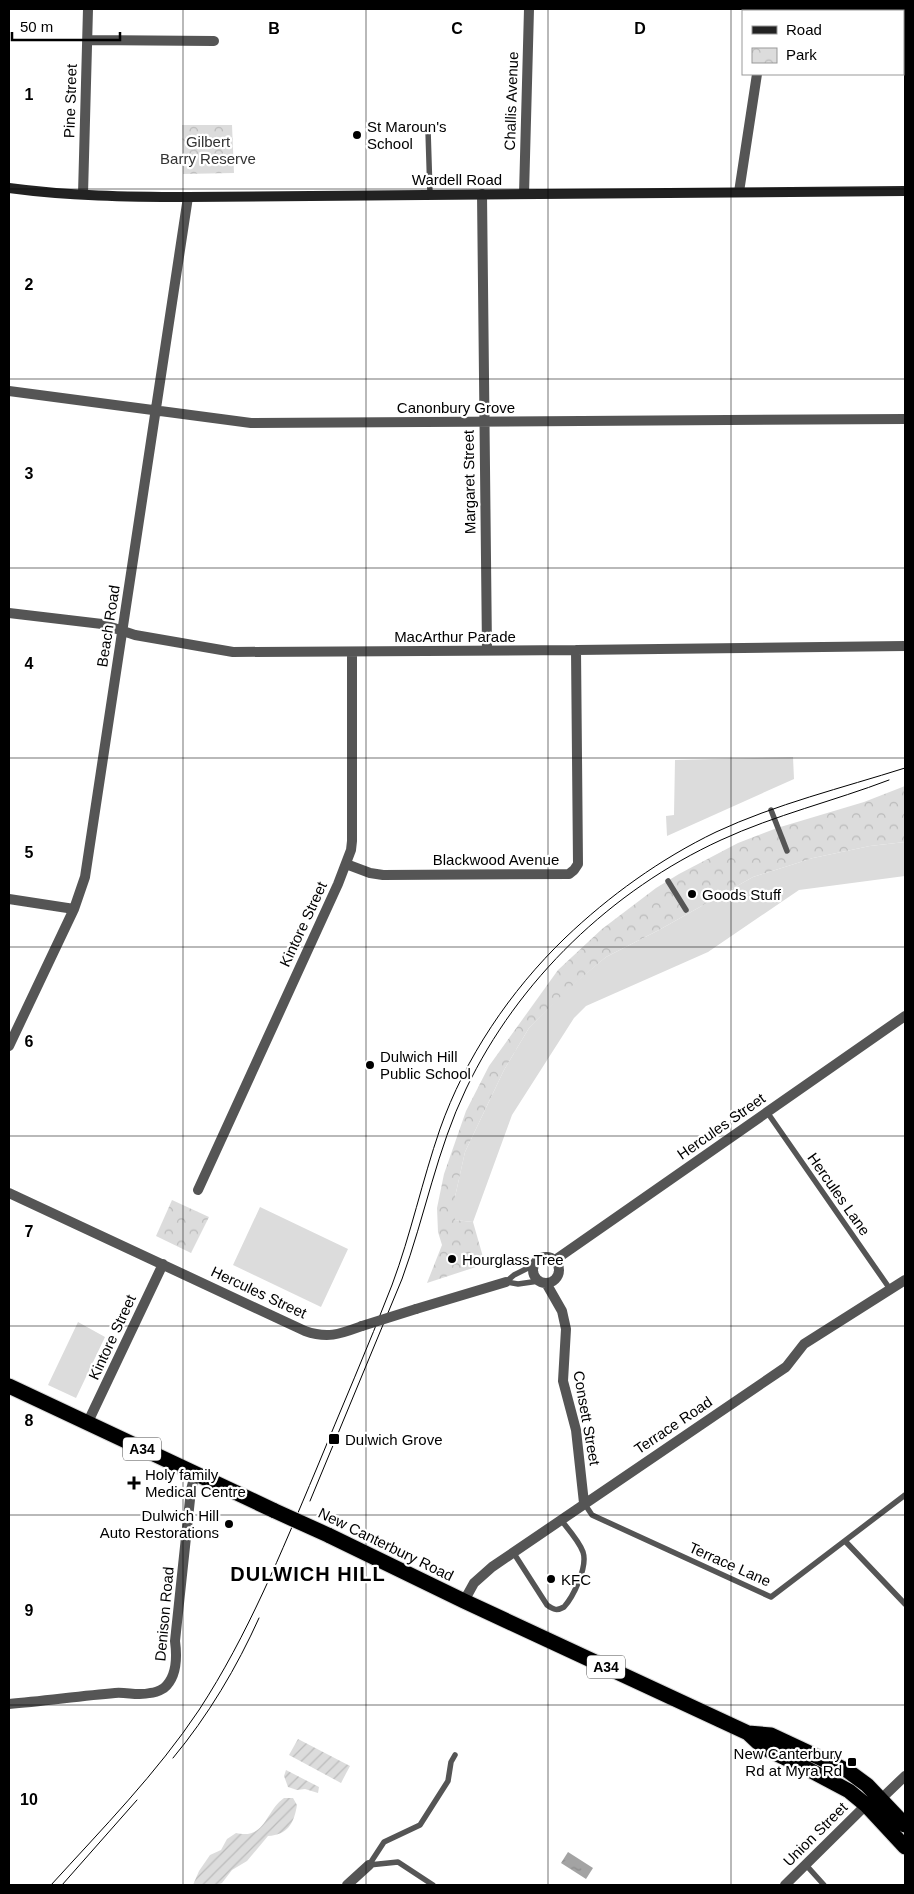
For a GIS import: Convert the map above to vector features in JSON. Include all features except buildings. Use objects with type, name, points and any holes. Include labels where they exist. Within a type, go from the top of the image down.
[{"type":"highway","name":"New Canterbury Road","points":[[9,1386],[748,1733],[764,1748],[849,1791],[866,1804],[905,1847]]},
{"type":"highway","name":"New Canterbury Road","points":[[748,1733],[771,1734],[848,1771],[867,1785],[905,1825]]},
{"type":"highway","points":[[866,1804],[881,1799]]},
{"type":"main road","name":"Wardell Road","points":[[9,188],[46,193],[125,197],[905,191]]},
{"type":"street","name":"Pine Street","points":[[83,194],[88,9]]},
{"type":"street","name":"Challis Avenue","points":[[524,194],[529,9]]},
{"type":"street","points":[[87,40],[214,41]]},
{"type":"street","points":[[739,192],[757,75]]},
{"type":"street","name":"Margaret Street","points":[[482,194],[486,650]]},
{"type":"street","name":"Beach Road","points":[[9,1046],[74,909],[84,877],[188,197]]},
{"type":"street","name":"Canonbury Grove","points":[[9,391],[251,423],[905,419]]},
{"type":"street","name":"MacArthur Parade","points":[[9,613],[102,624],[135,635],[233,652],[905,646]]},
{"type":"street","name":"Blackwood Avenue","points":[[346,864],[383,875],[569,874],[574,870],[578,864],[576,650]]},
{"type":"street","name":"Kintore Street","points":[[198,1190],[346,864],[352,840],[352,652]]},
{"type":"street","points":[[9,898],[74,909]]},
{"type":"street","name":"Hercules Street","points":[[554,1260],[905,1016]]},
{"type":"street","name":"Hercules Street","points":[[9,1193],[314,1334],[331,1336],[506,1282]]},
{"type":"street","points":[[544,1258],[554,1260],[559,1268],[558,1275],[553,1281],[542,1282],[533,1273],[534,1265],[544,1258]]},
{"type":"street","name":"Kintore Street","points":[[88,1424],[163,1264]]},
{"type":"street","name":"Terrace Road","points":[[464,1601],[474,1584],[484,1573],[786,1367],[804,1344],[905,1280]]},
{"type":"street","name":"Consett Street","points":[[542,1282],[562,1311],[566,1329],[563,1381],[576,1430],[584,1503]]},
{"type":"street","name":"Denison Road","points":[[9,1704],[115,1693],[143,1694],[158,1691],[166,1686],[174,1671],[176,1623],[191,1490],[195,1474]]},
{"type":"street","points":[[881,1799],[905,1776]]},
{"type":"street","name":"Union Street","points":[[785,1885],[866,1804]]},
{"type":"street","points":[[347,1885],[369,1865]]},
{"type":"lane","points":[[428,130],[430,194]]},
{"type":"lane","points":[[771,810],[787,851]]},
{"type":"lane","points":[[668,881],[686,910]]},
{"type":"lane","name":"Hercules Lane","points":[[768,1112],[890,1289]]},
{"type":"lane","points":[[506,1282],[514,1275],[534,1265]]},
{"type":"lane","points":[[506,1282],[518,1284],[542,1282]]},
{"type":"lane","name":"Terrace Lane","points":[[584,1503],[592,1515],[771,1597],[905,1494]]},
{"type":"lane","points":[[513,1552],[547,1605],[559,1610],[568,1603],[582,1575],[584,1560],[583,1552],[561,1520]]},
{"type":"lane","points":[[845,1540],[905,1604]]},
{"type":"lane","points":[[369,1865],[384,1842],[420,1825],[448,1781],[454,1755]]},
{"type":"lane","points":[[369,1865],[398,1862],[433,1885]]},
{"type":"lane","points":[[806,1865],[824,1885]]},
{"type":"green space","name":"Gilbert Barry Reserve","points":[[182,125],[232,125],[234,173],[183,174]]},
{"type":"green space","points":[[793,757],[794,779],[667,836],[666,816],[674,815],[675,760]]},
{"type":"green space","points":[[905,786],[905,842],[870,846],[813,858],[753,877],[659,930],[606,957],[566,991],[529,1028],[504,1070],[465,1152],[455,1197],[455,1220],[473,1222],[485,1264],[427,1283],[442,1245],[438,1232],[437,1208],[444,1174],[466,1111],[489,1066],[558,970],[602,929],[656,888],[679,874],[738,843],[777,828],[864,802]]},
{"type":"green space","points":[[905,842],[905,876],[799,890],[708,952],[586,1006],[574,1018],[512,1115],[473,1222],[455,1220],[455,1197],[465,1152],[504,1070],[529,1028],[565,991],[606,957],[659,930],[753,877],[813,858],[870,846]]},
{"type":"green space","points":[[172,1200],[209,1217],[191,1253],[156,1236]]},
{"type":"green space","points":[[260,1207],[348,1249],[321,1307],[233,1265]]},
{"type":"green space","points":[[78,1322],[105,1337],[76,1398],[48,1385]]},
{"type":"green space","points":[[298,1739],[350,1766],[341,1783],[289,1755]]},
{"type":"green space","points":[[286,1770],[319,1787],[318,1793],[288,1787],[284,1776]]},
{"type":"green space","points":[[284,1798],[293,1798],[297,1805],[289,1827],[281,1833],[268,1836],[247,1861],[232,1870],[222,1883],[217,1885],[193,1885],[199,1871],[210,1855],[221,1850],[227,1839],[236,1833],[246,1834],[259,1828]]},
{"type":"water","points":[[568,1852],[593,1868],[586,1879],[561,1863]]},
{"type":"tram line","points":[[51,1885],[165,1756],[199,1710],[233,1653],[277,1563],[383,1308],[399,1266],[440,1129],[450,1103],[476,1051],[508,1003],[545,959],[582,922],[636,879],[675,854],[716,832],[762,813],[905,768]]},
{"type":"tram line","points":[[310,1501],[402,1279],[439,1159],[456,1112],[487,1049],[512,1011],[541,975],[572,942],[606,912],[642,885],[681,861],[741,831],[889,780]]},
{"type":"tram line","points":[[173,1758],[221,1691],[259,1618]]},
{"type":"tram line","points":[[62,1885],[137,1800]]},
{"type":"place","name":"St Maroun's School","points":[[357,135]]},
{"type":"place","name":"Goods Stuff","points":[[692,894]]},
{"type":"place","name":"Dulwich Hill Public School","points":[[370,1065]]},
{"type":"place","name":"Hourglass Tree","points":[[452,1259]]},
{"type":"place","name":"Dulwich Grove","points":[[334,1439]]},
{"type":"place","name":"Holy family Medical Centre","points":[[134,1483]]},
{"type":"place","name":"Dulwich Hill Auto Restorations","points":[[229,1524]]},
{"type":"place","name":"KFC","points":[[551,1579]]},
{"type":"place","name":"New Canterbury Rd at Myra Rd","points":[[852,1762]]},
{"type":"district","name":"DULWICH HILL","points":[[308,1574]]}]
